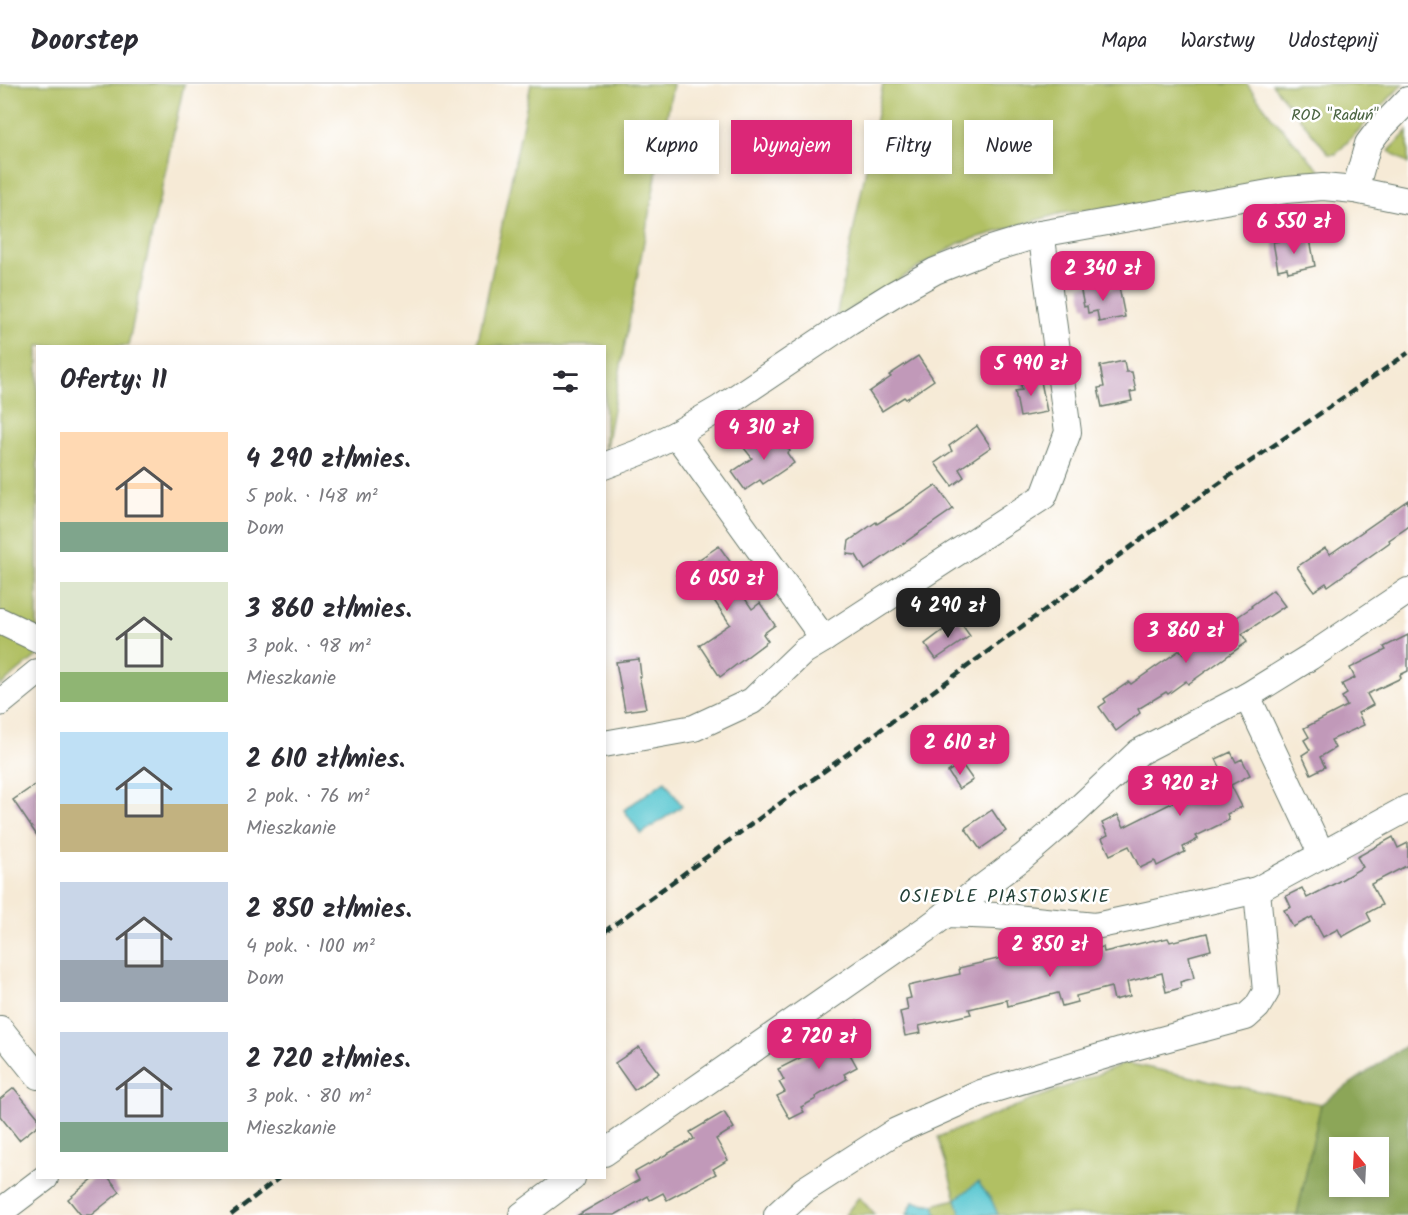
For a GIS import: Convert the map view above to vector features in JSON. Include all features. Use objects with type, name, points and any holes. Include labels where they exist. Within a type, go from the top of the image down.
[{"type":"street","points":[[1355,190],[1368,144],[1408,100]]},
{"type":"street","points":[[606,465],[638,453],[719,409],[892,295],[935,271],[988,250],[1040,234],[1286,190],[1323,187],[1355,190],[1408,201]]},
{"type":"street","points":[[606,744],[694,728],[752,701],[804,651],[1044,496],[1068,432],[1040,234]]},
{"type":"street","points":[[676,434],[824,639]]},
{"type":"street","points":[[606,1153],[946,914],[1031,850],[1139,752],[1247,696],[1408,591]]},
{"type":"street","points":[[0,621],[36,638]]},
{"type":"street","points":[[0,703],[36,674]]},
{"type":"street","points":[[1247,696],[1322,855]]},
{"type":"street","points":[[946,914],[997,916],[1095,926],[1257,890],[1408,808]]},
{"type":"street","points":[[777,1215],[804,1190],[896,1131],[981,1093],[1120,1051],[1246,1017],[1257,1007],[1266,992],[1257,890]]},
{"type":"street","points":[[0,1029],[36,1074]]},
{"type":"street","points":[[0,1212],[44,1179]]},
{"type":"street","points":[[522,1215],[571,1179]]},
{"type":"green space","points":[[0,84],[184,84],[128,345],[36,345],[36,657],[0,686]]},
{"type":"green space","points":[[531,84],[673,84],[666,120],[624,120],[624,174],[656,174],[606,447],[606,345],[477,345]]},
{"type":"green space","points":[[883,84],[1247,84],[1272,117],[1324,175],[1194,200],[1062,213],[959,243],[836,318],[865,174],[952,174],[952,120],[876,120]]},
{"type":"green space","name":"ROD \"Raduń\"","points":[[1272,84],[1403,84],[1336,154],[1329,154]]},
{"type":"green space","name":"ROD \"Raduń\"","points":[[1408,131],[1408,164],[1389,151]]},
{"type":"green space","points":[[1408,1044],[1408,1215],[1297,1215],[1321,1104]]},
{"type":"green space","points":[[1126,1063],[1321,1104],[1297,1215],[907,1215],[913,1202],[934,1205],[956,1199],[938,1137]]},
{"type":"green space","points":[[859,1197],[875,1215],[845,1215]]},
{"type":"water","points":[[665,781],[682,806],[641,834],[624,810]]},
{"type":"water","points":[[978,1182],[992,1201],[998,1215],[961,1215],[956,1199]]},
{"type":"water","points":[[913,1202],[934,1205],[937,1215],[907,1215]]},
{"type":"building","points":[[1299,238],[1300,241],[1310,239],[1315,266],[1288,272],[1287,268],[1278,270],[1273,242]]},
{"type":"building","points":[[1102,282],[1103,290],[1119,287],[1125,317],[1099,322],[1097,311],[1088,313],[1087,306],[1084,307],[1080,286]]},
{"type":"building","points":[[918,356],[934,380],[906,399],[904,397],[882,411],[869,392],[891,377],[889,375]]},
{"type":"building","points":[[1124,361],[1126,372],[1132,372],[1136,391],[1130,392],[1132,401],[1102,407],[1098,388],[1104,387],[1100,366]]},
{"type":"building","points":[[1040,376],[1047,412],[1020,417],[1015,391],[1022,390],[1020,380]]},
{"type":"building","points":[[977,426],[991,447],[959,469],[964,477],[952,486],[935,463],[952,451],[949,446]]},
{"type":"building","points":[[771,430],[778,440],[781,438],[790,451],[787,453],[794,463],[763,484],[760,480],[745,490],[732,472],[752,458],[744,448]]},
{"type":"building","points":[[936,485],[953,509],[865,570],[856,555],[847,554],[849,541]]},
{"type":"building","points":[[1408,500],[1408,527],[1328,586],[1326,583],[1314,591],[1297,567],[1325,548],[1330,554]]},
{"type":"building","points":[[719,546],[734,567],[727,572],[752,609],[760,603],[775,625],[763,634],[768,641],[720,677],[699,645],[730,624],[705,587],[691,597],[676,575]]},
{"type":"building","points":[[1273,590],[1285,606],[1242,634],[1247,642],[1188,684],[1186,681],[1168,694],[1166,692],[1138,709],[1140,713],[1116,731],[1099,707],[1106,702],[1104,699],[1129,682],[1131,684],[1180,650],[1183,654]]},
{"type":"building","points":[[958,619],[970,636],[936,659],[925,644]]},
{"type":"building","points":[[1408,635],[1408,671],[1400,675],[1401,678],[1367,694],[1373,705],[1358,713],[1364,725],[1331,740],[1335,748],[1320,757],[1325,767],[1311,774],[1302,755],[1310,750],[1304,740],[1309,737],[1304,728],[1347,706],[1342,697],[1347,694],[1342,684],[1355,678],[1350,668],[1386,650],[1384,647]]},
{"type":"building","points":[[639,659],[641,676],[639,676],[646,708],[625,711],[616,662]]},
{"type":"building","points":[[1231,752],[1236,762],[1242,759],[1250,775],[1231,785],[1242,807],[1227,814],[1229,820],[1196,836],[1198,839],[1183,847],[1185,852],[1157,866],[1155,861],[1140,868],[1129,846],[1110,855],[1102,838],[1108,835],[1102,823],[1118,815],[1124,827],[1176,801],[1171,790],[1221,769],[1216,759]]},
{"type":"building","points":[[961,763],[973,780],[959,789],[948,772]]},
{"type":"building","points":[[36,784],[36,834],[13,800]]},
{"type":"building","points":[[992,810],[1006,831],[980,849],[965,828]]},
{"type":"building","points":[[1393,837],[1398,848],[1408,843],[1408,865],[1371,884],[1382,905],[1367,913],[1371,921],[1342,937],[1338,929],[1323,937],[1312,917],[1293,927],[1284,910],[1291,907],[1286,896],[1302,888],[1307,898],[1334,884],[1363,867],[1357,857]]},
{"type":"building","points":[[1207,933],[1211,950],[1189,956],[1194,978],[1180,982],[1181,988],[1166,992],[1162,973],[1127,982],[1130,996],[1114,1000],[1111,987],[1076,996],[1077,1002],[1062,1006],[1058,993],[1008,1006],[1007,1000],[969,1009],[971,1014],[919,1026],[921,1033],[905,1036],[900,1012],[908,1010],[906,999],[911,998],[908,986],[960,974],[959,968],[1027,952],[1025,943],[1040,940],[1043,953],[1049,951],[1051,960],[1103,947],[1104,952],[1154,940],[1168,938],[1170,942]]},
{"type":"building","points":[[857,1020],[866,1036],[846,1047],[857,1067],[844,1074],[847,1079],[815,1097],[816,1099],[801,1107],[804,1112],[790,1119],[777,1096],[785,1092],[779,1082],[784,1080],[778,1069],[826,1045],[823,1039]]},
{"type":"building","points":[[639,1047],[659,1073],[634,1090],[615,1063]]},
{"type":"building","points":[[14,1088],[36,1115],[36,1127],[19,1140],[0,1116],[0,1099]]},
{"type":"building","points":[[724,1112],[734,1128],[716,1139],[728,1160],[713,1169],[716,1174],[667,1200],[663,1193],[650,1200],[648,1196],[615,1215],[578,1215],[639,1180],[635,1172],[694,1139],[690,1132]]},
{"type":"building","points":[[93,1179],[110,1179],[120,1192],[91,1215],[81,1215],[68,1199]]},
{"type":"railway","points":[[606,931],[1158,527],[1408,353]]},
{"type":"railway","points":[[231,1215],[278,1179]]},
{"type":"district","name":"OSIEDLE PIASTOWSKIE","points":[[1005,896]]}]
